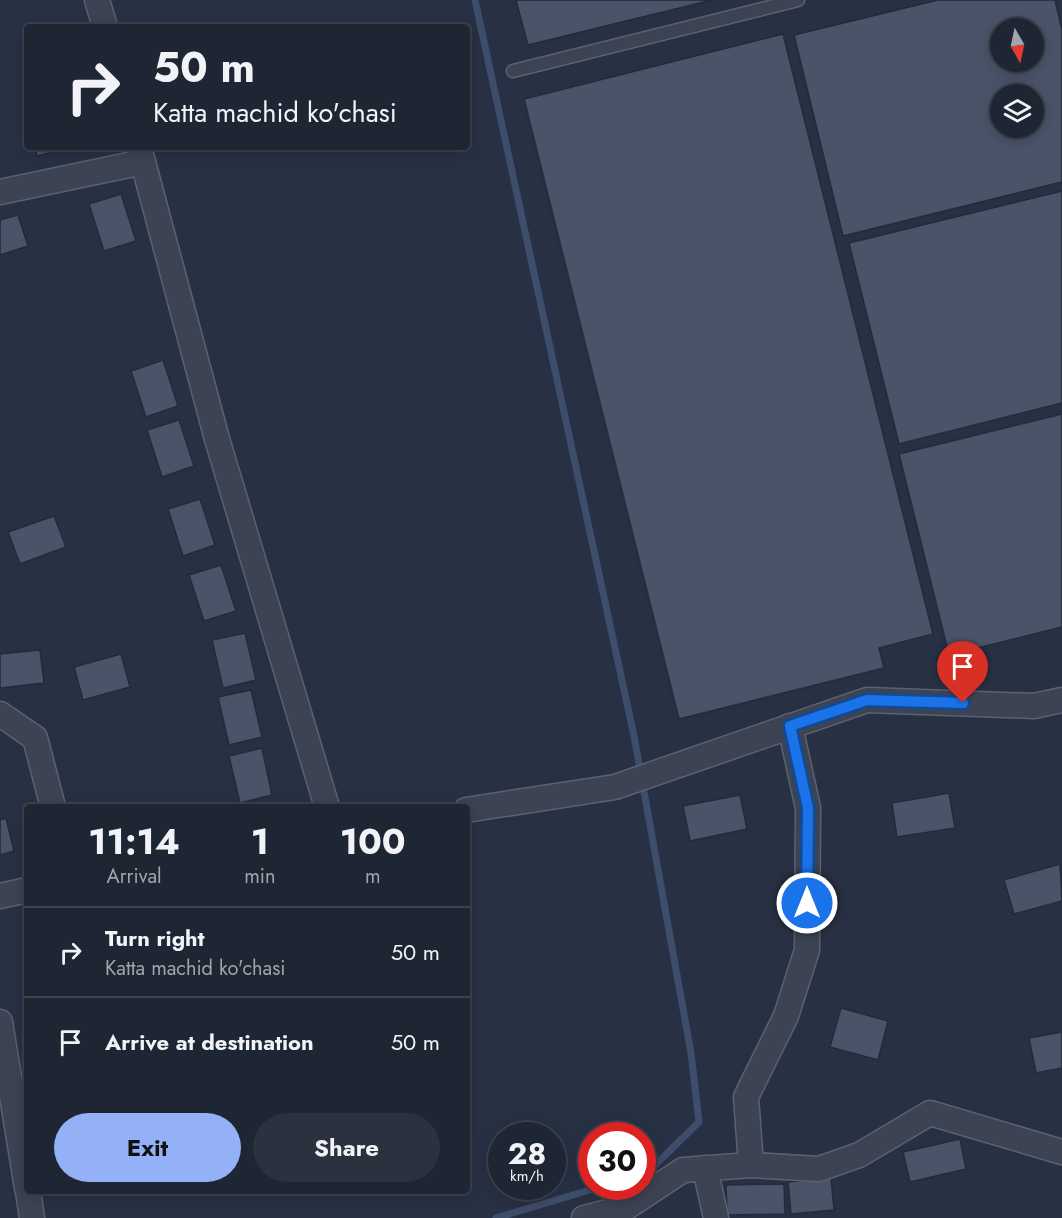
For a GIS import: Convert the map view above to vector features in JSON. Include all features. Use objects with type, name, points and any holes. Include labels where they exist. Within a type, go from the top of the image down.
[{"type":"street","points":[[97,0],[104,24]]},
{"type":"street","points":[[0,192],[141,154],[217,439],[326,804]]},
{"type":"street","points":[[470,809],[615,787],[867,700],[1034,706],[1062,700]]},
{"type":"street","points":[[0,714],[35,738],[52,804]]},
{"type":"street","points":[[751,1165],[746,1097],[786,1016],[807,950],[808,808],[790,726]]},
{"type":"street","points":[[0,896],[24,891]]},
{"type":"street","points":[[0,1022],[24,1170]]},
{"type":"street","points":[[584,1218],[627,1208],[683,1170],[751,1165],[819,1168],[859,1155],[930,1113],[1062,1152]]},
{"type":"street","points":[[705,1168],[716,1218]]},
{"type":"street","points":[[28,1194],[32,1218]]},
{"type":"lane","points":[[513,70],[798,0]]},
{"type":"building","points":[[516,0],[712,0],[528,45]]},
{"type":"building","points":[[938,0],[1055,0],[1062,30],[1062,182],[843,236],[794,35]]},
{"type":"building","points":[[783,34],[933,634],[879,648],[884,668],[679,719],[524,99]]},
{"type":"building","points":[[36,150],[60,150],[37,156]]},
{"type":"building","points":[[1062,191],[1062,403],[899,444],[849,243]]},
{"type":"building","points":[[121,194],[136,241],[104,251],[89,204]]},
{"type":"building","points":[[18,215],[28,246],[0,255],[0,220]]},
{"type":"building","points":[[163,360],[178,406],[146,417],[131,371]]},
{"type":"building","points":[[1062,414],[1062,627],[949,655],[899,454]]},
{"type":"building","points":[[179,420],[194,466],[162,477],[147,430]]},
{"type":"building","points":[[200,499],[215,545],[183,556],[168,509]]},
{"type":"building","points":[[54,516],[66,547],[20,564],[8,532]]},
{"type":"building","points":[[221,565],[236,611],[204,621],[189,575]]},
{"type":"building","points":[[245,633],[256,680],[223,688],[212,640]]},
{"type":"building","points":[[40,650],[44,683],[0,688],[0,654]]},
{"type":"building","points":[[121,654],[130,687],[83,700],[74,667]]},
{"type":"building","points":[[251,690],[262,737],[229,745],[218,697]]},
{"type":"building","points":[[262,748],[272,795],[240,803],[229,756]]},
{"type":"building","points":[[949,793],[955,828],[897,837],[892,803]]},
{"type":"building","points":[[740,795],[747,829],[690,841],[683,806]]},
{"type":"building","points":[[6,818],[14,851],[0,855],[0,820]]},
{"type":"building","points":[[1060,864],[1062,901],[1014,914],[1004,880]]},
{"type":"building","points":[[841,1008],[888,1021],[878,1060],[830,1047]]},
{"type":"building","points":[[1062,1032],[1062,1068],[1036,1073],[1029,1038]]},
{"type":"building","points":[[960,1139],[966,1169],[910,1182],[903,1152]]},
{"type":"building","points":[[831,1178],[834,1210],[791,1214],[788,1182]]},
{"type":"building","points":[[784,1184],[785,1214],[727,1215],[726,1185]]},
{"type":"waterway","points":[[475,0],[634,736],[691,1053],[699,1122],[656,1164]]},
{"type":"waterway","points":[[496,1218],[578,1193]]},
{"type":"route","points":[[807,903],[808,808],[790,726],[867,700],[963,703]]}]
